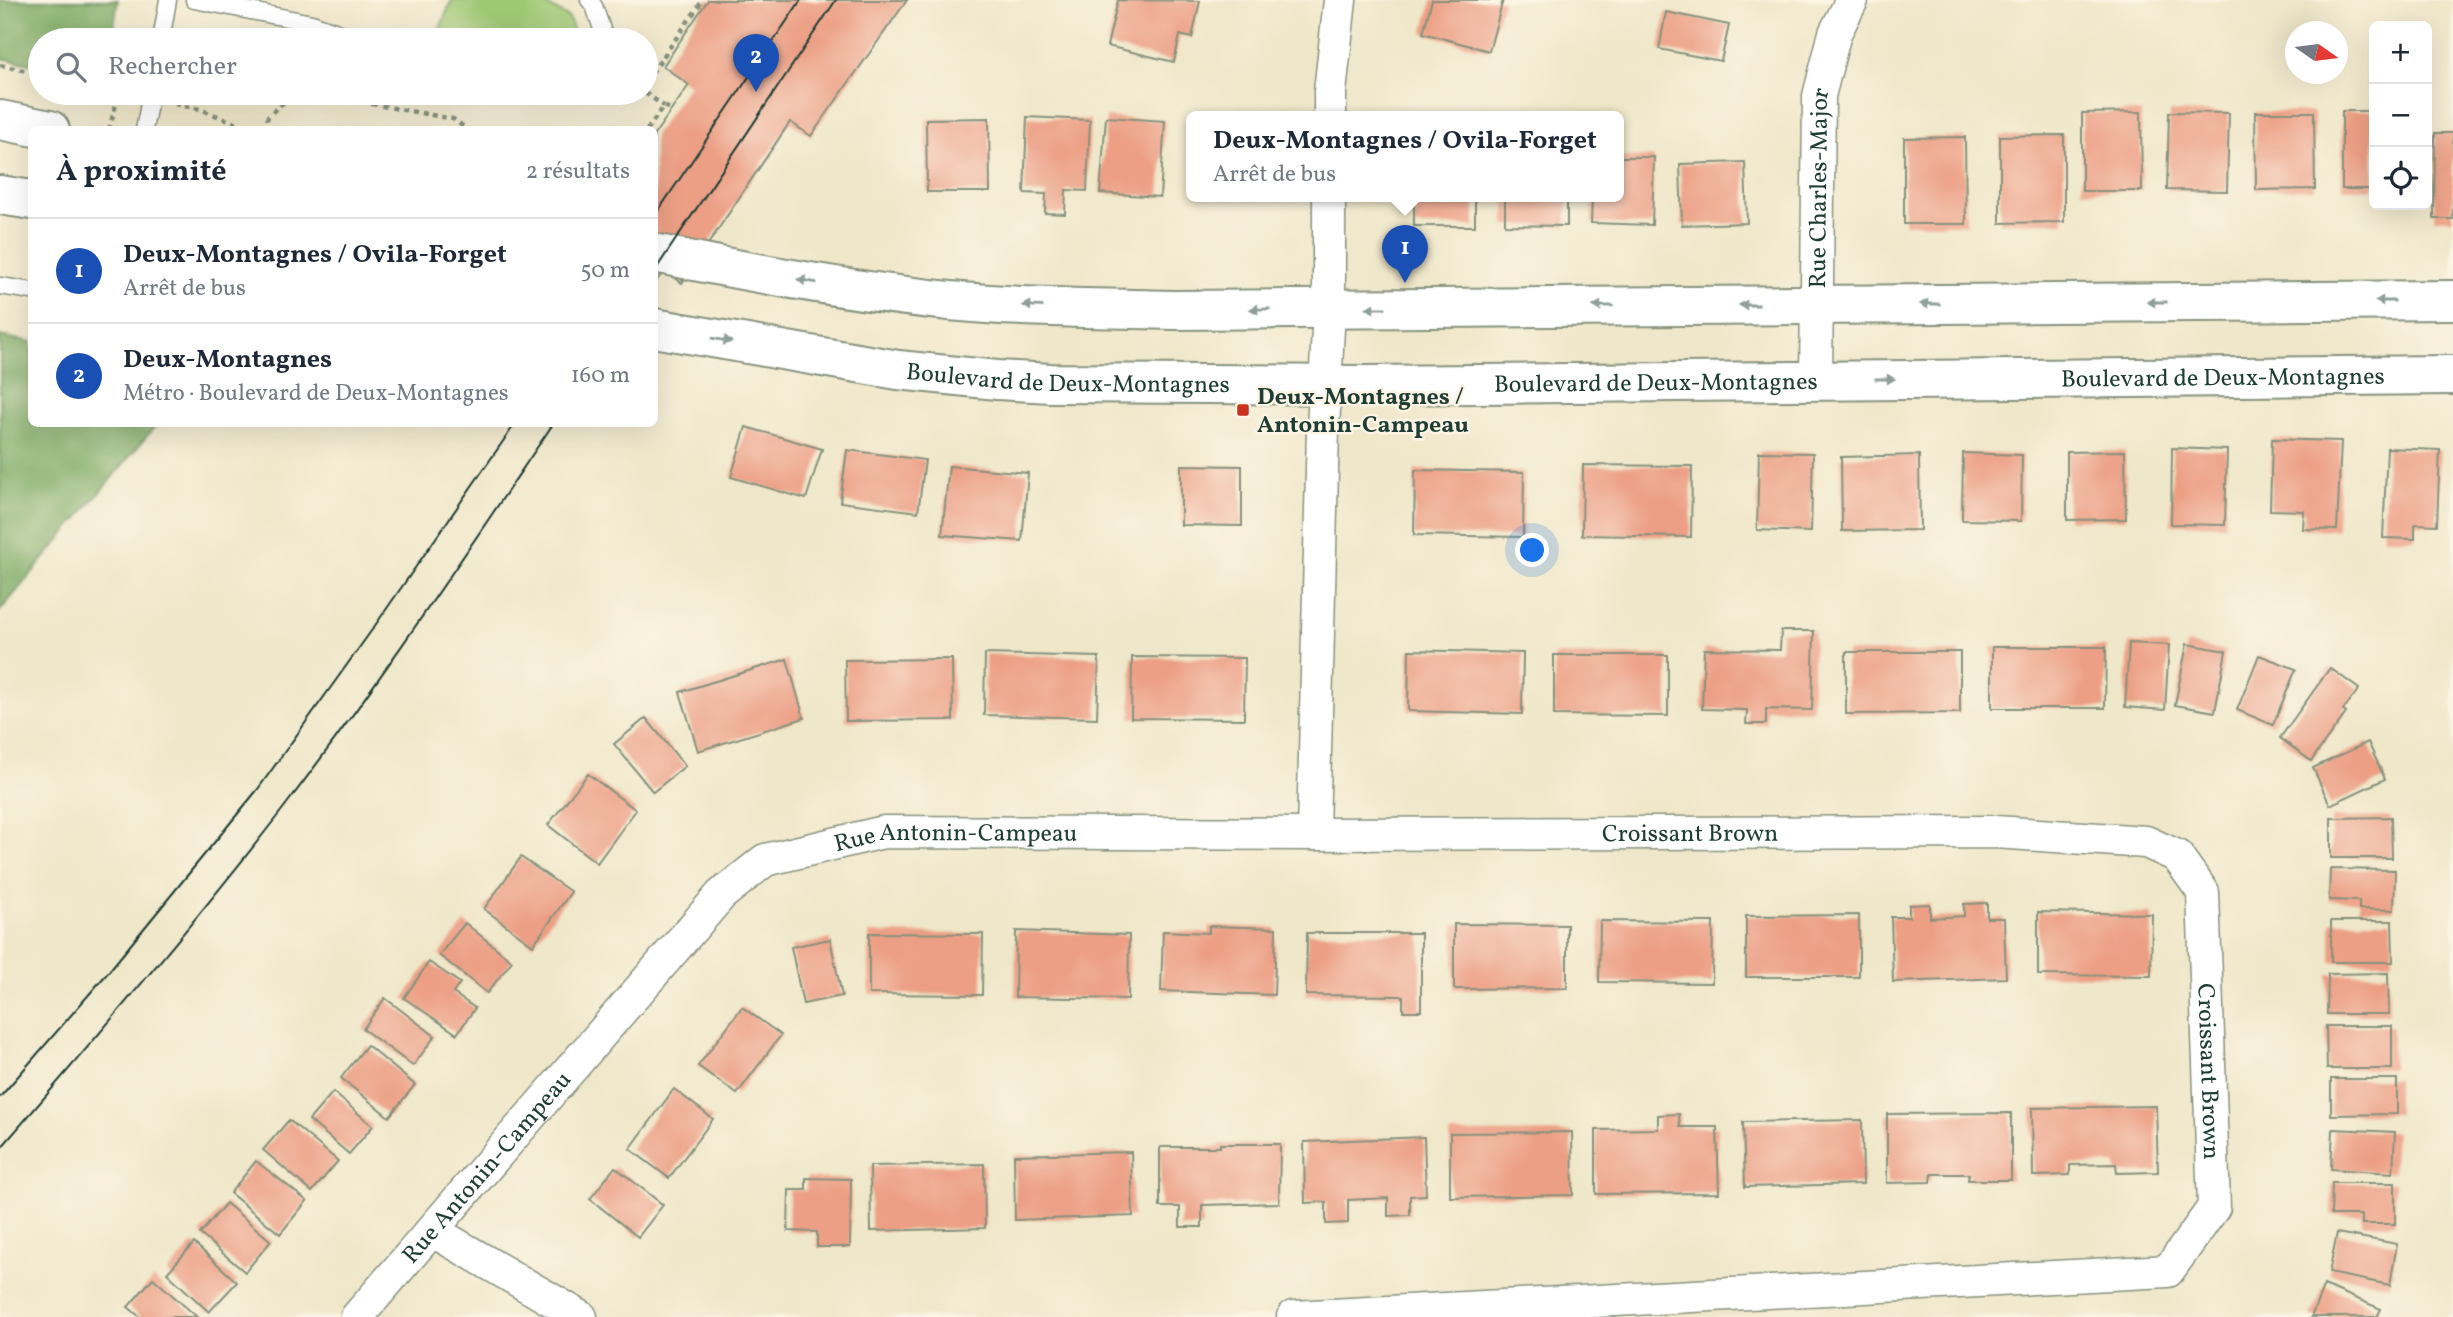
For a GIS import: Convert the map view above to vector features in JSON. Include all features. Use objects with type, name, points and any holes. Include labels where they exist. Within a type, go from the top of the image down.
[{"type":"street","points":[[1330,111],[1340,0]]},
{"type":"street","name":"Rue Charles-Major","points":[[1816,380],[1819,96],[1835,33],[1852,0]]},
{"type":"street","points":[[0,120],[30,126]]},
{"type":"street","points":[[0,194],[28,199]]},
{"type":"street","points":[[1313,834],[1329,308],[1329,202]]},
{"type":"street","points":[[658,254],[827,285],[952,301],[1086,308],[2453,300]]},
{"type":"street","name":"Boulevard de Deux-Montagnes","points":[[658,328],[862,365],[997,380],[1051,383],[1325,384],[2453,375]]},
{"type":"street","name":"Rue Antonin-Campeau","points":[[357,1317],[721,895],[765,860],[884,832],[1313,834]]},
{"type":"street","name":"Croissant Brown","points":[[1293,1317],[2168,1271],[2214,1207],[2203,892],[2177,856],[2146,842],[1995,832],[1313,834]]},
{"type":"street","points":[[433,1231],[581,1317]]},
{"type":"lane","points":[[163,28],[169,0]]},
{"type":"lane","points":[[194,0],[326,28]]},
{"type":"lane","points":[[589,0],[602,28]]},
{"type":"lane","points":[[145,126],[149,105]]},
{"type":"lane","points":[[0,286],[28,290]]},
{"type":"path","points":[[658,64],[702,0]]},
{"type":"path","points":[[0,65],[28,71]]},
{"type":"path","points":[[658,102],[672,110]]},
{"type":"path","points":[[110,126],[116,105]]},
{"type":"path","points":[[182,105],[218,115],[244,126]]},
{"type":"path","points":[[266,126],[268,116],[280,105]]},
{"type":"path","points":[[377,105],[453,119],[463,126]]},
{"type":"path","points":[[650,126],[664,106]]},
{"type":"green space","points":[[0,0],[118,0],[114,28],[28,28],[28,64],[0,58]]},
{"type":"green space","points":[[452,0],[538,0],[569,18],[573,28],[440,28]]},
{"type":"green space","points":[[0,336],[28,341],[28,427],[154,427],[0,611]]},
{"type":"building","points":[[708,0],[907,0],[811,136],[790,122],[682,283],[664,271],[658,279],[658,129],[689,85],[663,66]]},
{"type":"building","points":[[1118,0],[1200,1],[1192,38],[1180,35],[1174,62],[1107,46]]},
{"type":"building","points":[[1432,0],[1503,0],[1489,51],[1423,33]]},
{"type":"building","points":[[1666,12],[1729,25],[1721,61],[1659,49]]},
{"type":"building","points":[[2342,111],[2369,111],[2369,189],[2342,189]]},
{"type":"building","points":[[2141,112],[2142,191],[2082,191],[2082,113]]},
{"type":"building","points":[[2169,112],[2229,113],[2227,191],[2167,190]]},
{"type":"building","points":[[2255,112],[2314,112],[2315,189],[2256,190]]},
{"type":"building","points":[[1027,117],[1090,120],[1087,191],[1066,190],[1065,214],[1045,213],[1046,194],[1024,193]]},
{"type":"building","points":[[1106,117],[1165,121],[1160,197],[1100,193]]},
{"type":"building","points":[[989,118],[990,192],[927,192],[926,119]]},
{"type":"building","points":[[2435,133],[2453,133],[2453,219],[2434,219]]},
{"type":"building","points":[[2064,135],[2064,222],[2000,223],[2000,136]]},
{"type":"building","points":[[1965,137],[1966,224],[1904,224],[1904,138]]},
{"type":"building","points":[[1624,157],[1654,157],[1652,225],[1591,223],[1592,202],[1624,202]]},
{"type":"building","points":[[1745,162],[1747,223],[1682,225],[1680,164]]},
{"type":"building","points":[[1414,202],[1475,202],[1475,226],[1414,226]]},
{"type":"building","points":[[1505,202],[1567,202],[1567,226],[1505,225]]},
{"type":"building","points":[[746,427],[822,449],[806,499],[731,477]]},
{"type":"building","points":[[2272,439],[2341,441],[2337,530],[2303,529],[2304,511],[2270,510]]},
{"type":"building","points":[[2172,448],[2227,450],[2225,525],[2171,524]]},
{"type":"building","points":[[2387,448],[2440,450],[2437,525],[2415,524],[2415,539],[2383,538]]},
{"type":"building","points":[[847,450],[925,460],[918,512],[840,502]]},
{"type":"building","points":[[2125,451],[2126,519],[2067,520],[2067,452]]},
{"type":"building","points":[[1759,452],[1813,453],[1811,532],[1757,530]]},
{"type":"building","points":[[1963,453],[2022,455],[2021,521],[1962,520]]},
{"type":"building","points":[[1919,455],[1920,530],[1842,531],[1841,457]]},
{"type":"building","points":[[1181,465],[1242,466],[1242,526],[1181,525]]},
{"type":"building","points":[[1583,465],[1692,466],[1691,537],[1582,535]]},
{"type":"building","points":[[949,466],[1028,473],[1022,541],[942,535]]},
{"type":"building","points":[[1415,470],[1524,472],[1523,537],[1414,535]]},
{"type":"building","points":[[1781,631],[1814,631],[1812,710],[1766,709],[1766,724],[1746,724],[1747,710],[1702,709],[1704,649],[1780,650]]},
{"type":"building","points":[[2129,643],[2169,645],[2165,710],[2125,707]]},
{"type":"building","points":[[2187,644],[2226,651],[2215,712],[2175,705]]},
{"type":"building","points":[[1992,647],[2106,647],[2105,708],[1992,708]]},
{"type":"building","points":[[1409,650],[1523,653],[1522,714],[1408,711]]},
{"type":"building","points":[[1846,652],[1960,652],[1960,713],[1846,714]]},
{"type":"building","points":[[985,654],[1099,657],[1097,718],[984,715]]},
{"type":"building","points":[[1554,655],[1668,655],[1668,716],[1554,715]]},
{"type":"building","points":[[2259,655],[2296,669],[2273,725],[2237,710]]},
{"type":"building","points":[[1132,657],[1245,658],[1244,719],[1131,718]]},
{"type":"building","points":[[787,659],[804,718],[698,751],[680,692]]},
{"type":"building","points":[[952,659],[953,720],[846,721],[845,660]]},
{"type":"building","points":[[2330,668],[2359,689],[2343,710],[2346,713],[2311,761],[2280,738]]},
{"type":"building","points":[[646,718],[685,766],[653,792],[614,744]]},
{"type":"building","points":[[2368,742],[2385,779],[2330,805],[2313,768]]},
{"type":"building","points":[[588,774],[636,810],[597,863],[548,825]]},
{"type":"building","points":[[2391,817],[2392,858],[2331,858],[2331,818]]},
{"type":"building","points":[[521,857],[571,892],[533,945],[484,909]]},
{"type":"building","points":[[2330,869],[2395,870],[2394,910],[2359,909],[2359,901],[2329,900]]},
{"type":"building","points":[[1987,903],[1987,918],[2004,918],[2006,978],[1893,982],[1891,917],[1909,917],[1909,905],[1930,904],[1930,918],[1964,916],[1964,904]]},
{"type":"building","points":[[2038,912],[2152,914],[2151,976],[2038,975]]},
{"type":"building","points":[[1859,915],[1859,977],[1746,977],[1746,916]]},
{"type":"building","points":[[1600,921],[1713,922],[1712,983],[1599,982]]},
{"type":"building","points":[[2331,921],[2392,921],[2393,962],[2331,962]]},
{"type":"building","points":[[465,923],[512,961],[487,993],[439,955]]},
{"type":"building","points":[[1454,924],[1567,925],[1567,988],[1454,989]]},
{"type":"building","points":[[1209,926],[1276,928],[1274,995],[1161,991],[1163,931],[1209,933]]},
{"type":"building","points":[[1016,931],[1129,935],[1128,999],[1015,997]]},
{"type":"building","points":[[869,933],[983,934],[982,995],[869,994]]},
{"type":"building","points":[[1307,933],[1421,933],[1421,1011],[1403,1011],[1403,996],[1306,995]]},
{"type":"building","points":[[830,939],[842,996],[803,1004],[791,947]]},
{"type":"building","points":[[429,962],[460,983],[453,993],[475,1008],[457,1034],[404,998]]},
{"type":"building","points":[[2388,973],[2389,1014],[2327,1014],[2328,974]]},
{"type":"building","points":[[385,998],[435,1036],[413,1066],[363,1029]]},
{"type":"building","points":[[742,1007],[781,1035],[737,1094],[698,1066]]},
{"type":"building","points":[[2326,1026],[2392,1026],[2392,1069],[2327,1069]]},
{"type":"building","points":[[367,1045],[415,1085],[389,1117],[341,1078]]},
{"type":"building","points":[[2331,1079],[2397,1079],[2397,1114],[2331,1115]]},
{"type":"building","points":[[674,1089],[713,1119],[669,1178],[630,1149]]},
{"type":"building","points":[[333,1092],[373,1126],[349,1154],[309,1120]]},
{"type":"building","points":[[2156,1106],[2158,1172],[2117,1173],[2116,1164],[2070,1165],[2070,1175],[2033,1176],[2032,1108]]},
{"type":"building","points":[[2011,1113],[2011,1180],[1968,1180],[1969,1174],[1932,1174],[1931,1182],[1887,1183],[1887,1114]]},
{"type":"building","points":[[1679,1114],[1680,1127],[1717,1127],[1719,1193],[1596,1194],[1596,1130],[1658,1129],[1658,1115]]},
{"type":"building","points":[[289,1120],[338,1161],[312,1192],[263,1150]]},
{"type":"building","points":[[1862,1120],[1863,1184],[1745,1187],[1743,1122]]},
{"type":"building","points":[[2333,1129],[2395,1132],[2393,1173],[2331,1169]]},
{"type":"building","points":[[1572,1132],[1573,1195],[1450,1197],[1450,1133]]},
{"type":"building","points":[[1424,1137],[1426,1195],[1410,1196],[1410,1215],[1388,1216],[1388,1198],[1348,1200],[1348,1223],[1326,1224],[1326,1202],[1305,1203],[1304,1142]]},
{"type":"building","points":[[1220,1144],[1280,1144],[1279,1203],[1202,1205],[1202,1227],[1180,1227],[1180,1207],[1160,1207],[1160,1147],[1220,1147]]},
{"type":"building","points":[[1131,1152],[1133,1216],[1015,1220],[1014,1155]]},
{"type":"building","points":[[256,1161],[307,1201],[280,1234],[230,1193]]},
{"type":"building","points":[[984,1164],[985,1228],[871,1231],[870,1166]]},
{"type":"building","points":[[615,1167],[663,1205],[638,1237],[590,1199]]},
{"type":"building","points":[[806,1178],[851,1179],[850,1247],[817,1247],[817,1232],[788,1231],[789,1190],[806,1190]]},
{"type":"building","points":[[2332,1183],[2395,1183],[2395,1224],[2362,1224],[2362,1215],[2331,1215]]},
{"type":"building","points":[[226,1203],[271,1241],[245,1272],[200,1234]]},
{"type":"building","points":[[2337,1233],[2397,1244],[2390,1285],[2329,1273]]},
{"type":"building","points":[[194,1243],[237,1282],[209,1312],[167,1273]]},
{"type":"building","points":[[153,1278],[197,1317],[140,1317],[128,1307]]},
{"type":"building","points":[[2324,1285],[2381,1309],[2377,1317],[2311,1317]]},
{"type":"tram line","points":[[658,211],[801,0]]},
{"type":"tram line","points":[[658,266],[836,0]]},
{"type":"tram line","points":[[0,1097],[105,976],[258,789],[513,427]]},
{"type":"tram line","points":[[0,1149],[179,939],[318,763],[551,427]]},
{"type":"place","name":"Deux-Montagnes","points":[[756,92]]},
{"type":"place","name":"Deux-Montagnes / Ovila-Forget","points":[[1405,283]]},
{"type":"place","name":"Deux-Montagnes / Antonin-Campeau","points":[[1243,410]]}]
